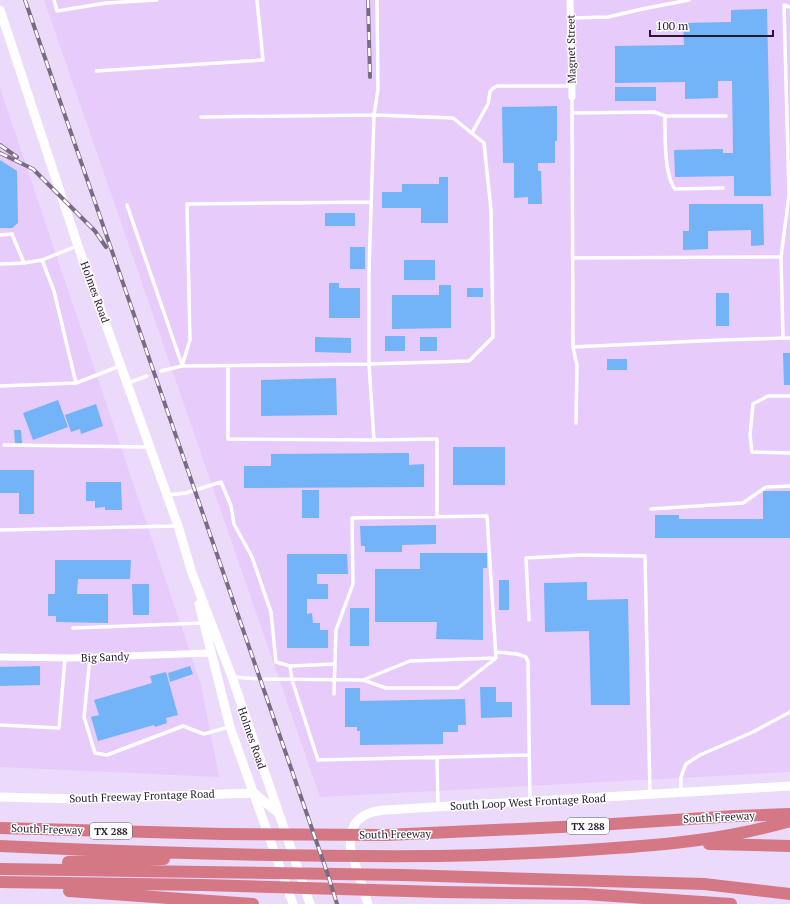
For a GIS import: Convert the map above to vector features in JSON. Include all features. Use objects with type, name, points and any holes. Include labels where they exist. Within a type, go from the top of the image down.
[{"type":"highway","name":"South Freeway","points":[[0,828],[223,834],[386,835],[790,814]]},
{"type":"highway","points":[[0,846],[229,854],[390,856],[551,853],[681,843],[758,830],[790,821]]},
{"type":"highway","points":[[681,843],[790,846]]},
{"type":"highway","points":[[0,863],[125,861],[229,854]]},
{"type":"highway","points":[[0,869],[403,875],[704,884],[790,894]]},
{"type":"highway","points":[[0,882],[202,885],[404,892],[585,894],[731,904]]},
{"type":"highway","points":[[0,889],[75,891],[253,904]]},
{"type":"main road","name":"Holmes Road","points":[[0,10],[78,246],[178,526],[192,573],[203,623],[230,727],[293,904]]},
{"type":"main road","name":"Holmes Road","points":[[192,573],[232,677],[277,812],[310,904]]},
{"type":"main road","name":"South Loop West Frontage Road","points":[[368,904],[350,851],[350,834],[352,827],[364,815],[375,811],[790,786]]},
{"type":"main road","points":[[254,793],[277,812]]},
{"type":"main road","name":"South Freeway Frontage Road","points":[[0,797],[77,799],[254,793]]},
{"type":"street","name":"Magnet Street","points":[[570,0],[572,97]]},
{"type":"street","name":"Big Sandy","points":[[0,657],[65,658],[211,653]]},
{"type":"lane","points":[[54,0],[57,10],[106,3],[157,0]]},
{"type":"lane","points":[[96,71],[263,60],[257,0]]},
{"type":"lane","points":[[374,440],[369,364],[369,272],[374,114],[378,89],[377,0]]},
{"type":"lane","points":[[571,18],[608,17],[689,0]]},
{"type":"lane","points":[[783,338],[781,257],[789,196],[788,108],[784,5],[790,7]]},
{"type":"lane","points":[[472,133],[488,104],[490,92],[493,88],[511,86],[572,86]]},
{"type":"lane","points":[[572,97],[573,347],[577,365],[576,423]]},
{"type":"lane","points":[[572,113],[654,112],[665,116],[726,116]]},
{"type":"lane","points":[[161,371],[182,366],[369,364],[468,360],[493,337],[491,210],[484,143],[453,118],[374,114],[201,117]]},
{"type":"lane","points":[[665,116],[668,167],[671,184],[675,189],[723,188]]},
{"type":"lane","points":[[182,366],[190,340],[187,204],[371,202]]},
{"type":"lane","points":[[128,205],[182,366]]},
{"type":"lane","points":[[0,234],[12,234],[24,263]]},
{"type":"lane","points":[[0,264],[24,263],[42,260],[78,246]]},
{"type":"lane","points":[[573,258],[781,257]]},
{"type":"lane","points":[[42,260],[54,290],[76,383]]},
{"type":"lane","points":[[573,347],[790,338]]},
{"type":"lane","points":[[0,386],[76,383],[121,366]]},
{"type":"lane","points":[[228,366],[228,439],[437,439],[437,517]]},
{"type":"lane","points":[[127,383],[148,376]]},
{"type":"lane","points":[[790,396],[768,396],[753,404],[750,435],[752,452],[790,453]]},
{"type":"lane","points":[[4,445],[150,447]]},
{"type":"lane","points":[[167,495],[186,493],[220,482],[231,506],[234,524],[252,557],[271,612],[276,662],[290,666],[335,664]]},
{"type":"lane","points":[[651,509],[743,503],[766,487],[790,486]]},
{"type":"lane","points":[[334,694],[336,630],[353,584],[352,518],[487,516],[496,658]]},
{"type":"lane","points":[[0,530],[178,526]]},
{"type":"lane","points":[[528,620],[526,558],[580,555],[645,556],[650,795]]},
{"type":"lane","points":[[73,628],[203,623]]},
{"type":"lane","points":[[496,652],[516,654],[526,657],[528,662],[530,802]]},
{"type":"lane","points":[[90,657],[84,717],[95,753],[107,755],[183,726],[204,734],[230,727]]},
{"type":"lane","points":[[0,725],[59,728],[65,658]]},
{"type":"lane","points":[[363,680],[410,661],[496,658]]},
{"type":"lane","points":[[232,677],[292,680],[363,680],[386,688],[458,688],[496,658]]},
{"type":"lane","points":[[290,666],[292,680],[318,760],[529,755]]},
{"type":"lane","points":[[681,793],[681,777],[686,764],[700,755],[753,732],[790,712]]},
{"type":"lane","points":[[437,758],[438,808]]},
{"type":"shaded area","points":[[44,0],[790,0],[790,772],[320,797]]},
{"type":"shaded area","points":[[0,88],[201,685],[219,777],[0,767]]},
{"type":"building","points":[[767,9],[771,196],[734,196],[734,176],[675,177],[674,150],[723,149],[723,153],[733,153],[732,81],[718,81],[718,98],[685,99],[685,82],[615,83],[615,46],[684,45],[683,23],[731,22],[731,10]]},
{"type":"building","points":[[615,87],[656,87],[656,101],[615,101]]},
{"type":"building","points":[[557,106],[557,141],[555,141],[555,163],[538,163],[538,171],[541,171],[542,204],[528,204],[528,197],[514,198],[514,163],[503,163],[502,107]]},
{"type":"building","points":[[0,160],[17,171],[18,223],[12,228],[0,228]]},
{"type":"building","points":[[439,177],[448,177],[448,223],[421,223],[421,208],[382,208],[382,192],[402,192],[402,184],[439,184]]},
{"type":"building","points":[[689,204],[763,204],[764,245],[751,246],[751,230],[708,231],[708,249],[683,250],[683,231],[689,231]]},
{"type":"building","points":[[325,213],[355,213],[355,226],[325,226]]},
{"type":"building","points":[[350,247],[365,247],[365,269],[350,269]]},
{"type":"building","points":[[404,260],[435,260],[435,280],[404,280]]},
{"type":"building","points":[[329,283],[339,283],[339,288],[360,288],[360,318],[329,318]]},
{"type":"building","points":[[439,285],[451,285],[451,328],[392,329],[392,295],[439,295]]},
{"type":"building","points":[[467,288],[483,288],[483,297],[467,297]]},
{"type":"building","points":[[716,293],[729,293],[729,326],[716,326]]},
{"type":"building","points":[[385,336],[405,336],[405,351],[385,351]]},
{"type":"building","points":[[315,337],[351,338],[351,353],[315,352]]},
{"type":"building","points":[[420,337],[437,337],[437,351],[420,351]]},
{"type":"building","points":[[783,353],[790,353],[790,385],[784,385]]},
{"type":"building","points":[[607,359],[627,359],[627,370],[607,370]]},
{"type":"building","points":[[336,378],[337,415],[261,416],[261,380]]},
{"type":"building","points":[[58,400],[68,427],[33,440],[23,413]]},
{"type":"building","points":[[96,404],[103,426],[81,434],[80,429],[71,432],[65,415]]},
{"type":"building","points":[[14,430],[21,430],[22,443],[15,443]]},
{"type":"building","points":[[453,447],[505,447],[505,485],[453,485]]},
{"type":"building","points":[[409,453],[409,465],[424,464],[424,487],[244,488],[244,466],[271,466],[271,454]]},
{"type":"building","points":[[0,470],[34,470],[34,514],[19,514],[19,493],[0,493]]},
{"type":"building","points":[[86,482],[121,482],[122,510],[105,510],[105,507],[95,508],[95,501],[86,501]]},
{"type":"building","points":[[302,490],[319,490],[319,518],[302,518]]},
{"type":"building","points":[[763,491],[790,491],[790,538],[655,538],[655,515],[679,515],[679,519],[763,519]]},
{"type":"building","points":[[436,525],[436,544],[402,545],[402,552],[365,552],[365,546],[361,546],[360,526]]},
{"type":"building","points":[[420,553],[487,553],[487,568],[483,568],[483,640],[436,639],[437,622],[375,622],[375,569],[420,569]]},
{"type":"building","points":[[287,554],[347,554],[348,574],[317,574],[317,584],[328,584],[328,599],[307,599],[307,614],[312,613],[313,623],[320,623],[320,630],[328,630],[328,648],[287,648]]},
{"type":"building","points":[[55,560],[131,560],[130,579],[78,579],[77,594],[108,594],[108,623],[56,622],[56,616],[48,616],[48,594],[55,594]]},
{"type":"building","points":[[499,580],[509,580],[509,610],[499,610]]},
{"type":"building","points":[[587,582],[587,600],[628,599],[630,705],[591,705],[589,631],[545,632],[544,583]]},
{"type":"building","points":[[132,584],[149,584],[149,615],[133,615]]},
{"type":"building","points":[[350,608],[369,608],[369,646],[350,646]]},
{"type":"building","points":[[40,666],[40,685],[0,686],[0,667]]},
{"type":"building","points":[[190,666],[193,674],[170,682],[168,673]]},
{"type":"building","points":[[166,672],[178,715],[166,718],[167,723],[155,727],[154,725],[98,741],[91,717],[99,715],[94,700],[152,683],[150,676]]},
{"type":"building","points":[[480,687],[496,687],[496,702],[512,702],[512,717],[481,718]]},
{"type":"building","points":[[345,688],[360,688],[360,701],[465,699],[466,725],[458,725],[458,732],[443,732],[443,744],[360,745],[360,731],[357,731],[357,727],[345,727]]},
{"type":"railway","points":[[25,0],[337,904]]},
{"type":"railway","points":[[368,0],[370,77]]},
{"type":"railway","points":[[0,145],[17,157]]},
{"type":"railway","points":[[0,153],[33,169],[95,231],[106,247]]}]
